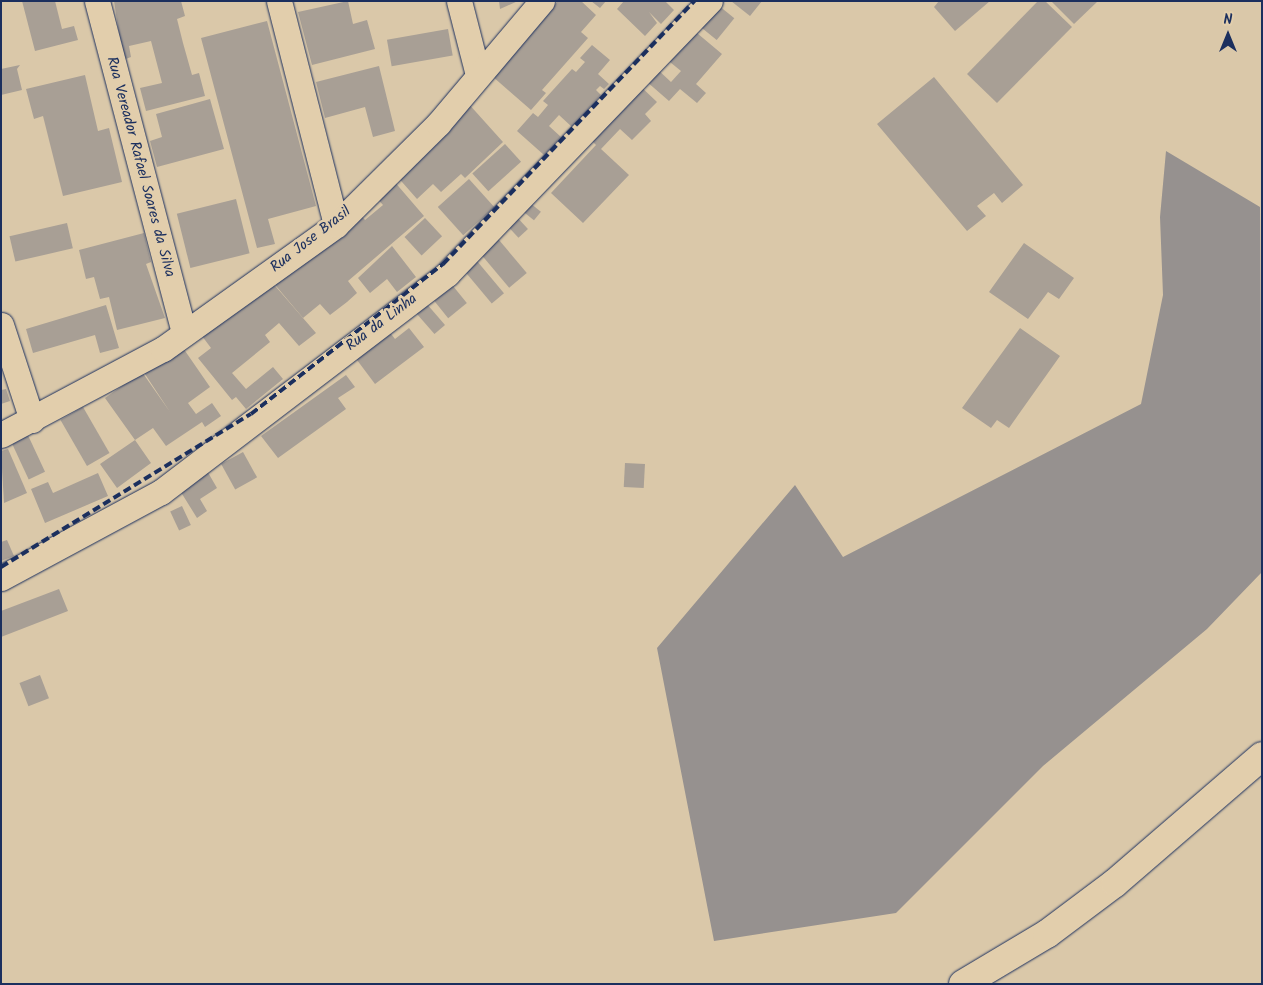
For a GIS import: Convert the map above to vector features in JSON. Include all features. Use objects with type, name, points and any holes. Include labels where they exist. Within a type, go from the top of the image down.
[{"type":"main road","points":[[963,984],[1046,934],[1115,883],[1262,756]]},
{"type":"street","name":"Rua Vereador Rafael Soares da Silva","points":[[97,1],[184,333]]},
{"type":"street","points":[[279,1],[336,225]]},
{"type":"street","points":[[458,1],[478,75]]},
{"type":"street","name":"Rua Jose Brasil","points":[[1,435],[32,420],[184,333],[336,225],[438,124],[542,1]]},
{"type":"street","name":"Rua da Linha","points":[[1,578],[161,492],[447,274],[710,1]]},
{"type":"street","points":[[2,330],[32,420]]},
{"type":"shaded area","points":[[1166,151],[1260,207],[1262,572],[1207,629],[1043,766],[896,913],[714,941],[657,648],[795,485],[843,557],[1141,404],[1163,295],[1160,217]]},
{"type":"building","points":[[22,1],[55,1],[62,29],[74,26],[78,40],[35,51]]},
{"type":"building","points":[[114,1],[181,1],[185,16],[177,19],[183,43],[192,75],[199,73],[205,96],[146,111],[140,88],[162,83],[151,41],[129,46],[131,57],[123,60]]},
{"type":"building","points":[[348,1],[353,24],[367,20],[375,49],[312,65],[298,12]]},
{"type":"building","points":[[499,1],[518,1],[500,9]]},
{"type":"building","points":[[558,1],[581,1],[596,15],[581,32],[588,38],[542,90],[546,93],[531,110],[492,76]]},
{"type":"building","points":[[591,1],[606,1],[600,8]]},
{"type":"building","points":[[624,1],[665,1],[674,10],[661,24],[649,12],[657,23],[645,36],[617,9]]},
{"type":"building","points":[[731,1],[762,1],[750,16]]},
{"type":"building","points":[[939,1],[990,1],[955,31],[934,7]]},
{"type":"building","points":[[1038,1],[1045,1],[1072,27],[997,103],[967,74]]},
{"type":"building","points":[[1051,1],[1098,1],[1074,24]]},
{"type":"building","points":[[718,5],[734,18],[717,40],[700,27]]},
{"type":"building","points":[[267,21],[316,206],[268,219],[275,244],[257,248],[201,38]]},
{"type":"building","points":[[691,28],[722,54],[696,84],[706,93],[697,103],[680,89],[669,101],[646,81],[656,68],[671,82],[681,71],[665,58]]},
{"type":"building","points":[[448,29],[453,56],[392,66],[387,40]]},
{"type":"building","points":[[592,45],[610,60],[598,74],[609,84],[604,89],[600,86],[596,90],[601,95],[572,127],[559,115],[549,126],[561,137],[544,155],[517,131],[533,113],[538,117],[548,105],[543,101],[572,69],[576,72],[585,62],[580,58]]},
{"type":"building","points":[[20,65],[17,69],[22,90],[1,95],[1,69]]},
{"type":"building","points":[[379,66],[395,131],[373,137],[365,107],[325,118],[316,82]]},
{"type":"building","points":[[85,75],[98,131],[109,128],[122,182],[63,196],[43,116],[34,119],[26,89]]},
{"type":"building","points":[[934,77],[1023,185],[1002,203],[994,193],[977,206],[986,216],[967,231],[877,124]]},
{"type":"building","points":[[638,84],[657,102],[645,114],[651,121],[632,140],[620,129],[601,149],[629,175],[583,223],[551,193],[596,145],[588,137]]},
{"type":"building","points":[[210,99],[224,149],[157,167],[150,141],[162,137],[156,114]]},
{"type":"building","points":[[467,102],[503,142],[465,178],[461,174],[441,192],[433,184],[417,199],[395,174]]},
{"type":"building","points":[[505,144],[521,162],[488,191],[472,173]]},
{"type":"building","points":[[469,179],[494,207],[463,235],[438,207]]},
{"type":"building","points":[[393,180],[424,216],[348,281],[357,293],[347,302],[330,315],[320,304],[303,318],[271,280],[360,214],[365,220],[383,205],[375,196]]},
{"type":"building","points":[[236,199],[250,253],[190,268],[177,214]]},
{"type":"building","points":[[530,203],[541,212],[534,220],[523,212]]},
{"type":"building","points":[[515,215],[528,229],[518,238],[505,224]]},
{"type":"building","points":[[425,218],[442,236],[422,255],[405,237]]},
{"type":"building","points":[[67,223],[73,248],[15,262],[10,236]]},
{"type":"building","points":[[144,233],[151,262],[146,264],[165,318],[117,330],[109,297],[100,299],[94,277],[86,279],[79,250]]},
{"type":"building","points":[[494,234],[527,273],[509,288],[476,249]]},
{"type":"building","points":[[1024,243],[1074,278],[1059,299],[1048,292],[1028,319],[989,292]]},
{"type":"building","points":[[392,246],[416,277],[397,292],[387,279],[370,293],[358,278]]},
{"type":"building","points":[[477,261],[504,293],[492,303],[465,271]]},
{"type":"building","points":[[270,280],[316,333],[299,346],[279,323],[265,335],[270,342],[232,373],[246,389],[273,367],[283,379],[246,409],[236,397],[232,400],[198,358],[211,348],[199,332]]},
{"type":"building","points":[[453,286],[467,303],[448,318],[434,301]]},
{"type":"building","points":[[426,303],[445,325],[434,334],[415,312]]},
{"type":"building","points":[[106,305],[119,348],[100,353],[95,335],[33,353],[26,329]]},
{"type":"building","points":[[409,328],[424,347],[375,384],[354,356],[388,330],[395,339]]},
{"type":"building","points":[[1020,328],[1060,356],[1009,428],[997,420],[991,428],[962,408]]},
{"type":"building","points":[[181,345],[210,387],[188,403],[196,414],[212,403],[221,416],[205,427],[202,422],[166,446],[153,428],[135,440],[105,398],[142,372],[170,412],[143,371]]},
{"type":"building","points":[[346,375],[355,387],[338,398],[346,409],[278,458],[261,436]]},
{"type":"building","points":[[6,389],[10,401],[1,404],[1,390]]},
{"type":"building","points":[[83,407],[110,453],[87,466],[60,420]]},
{"type":"building","points":[[26,431],[45,472],[29,479],[10,439]]},
{"type":"building","points":[[135,440],[151,463],[117,488],[100,464]]},
{"type":"building","points":[[8,449],[27,493],[4,503],[1,451]]},
{"type":"building","points":[[243,452],[257,477],[235,489],[221,464]]},
{"type":"building","points":[[625,463],[645,464],[644,488],[624,487]]},
{"type":"building","points":[[206,469],[217,488],[200,499],[207,511],[197,518],[179,489]]},
{"type":"building","points":[[98,473],[108,496],[45,523],[31,489],[48,482],[53,493]]},
{"type":"building","points":[[182,506],[191,525],[179,531],[170,511]]},
{"type":"building","points":[[7,540],[14,556],[1,561],[1,542]]},
{"type":"building","points":[[59,589],[68,611],[1,637],[1,611]]},
{"type":"building","points":[[40,675],[49,698],[28,706],[19,683]]},
{"type":"railway","points":[[1,567],[251,414],[443,264],[694,1]]}]
